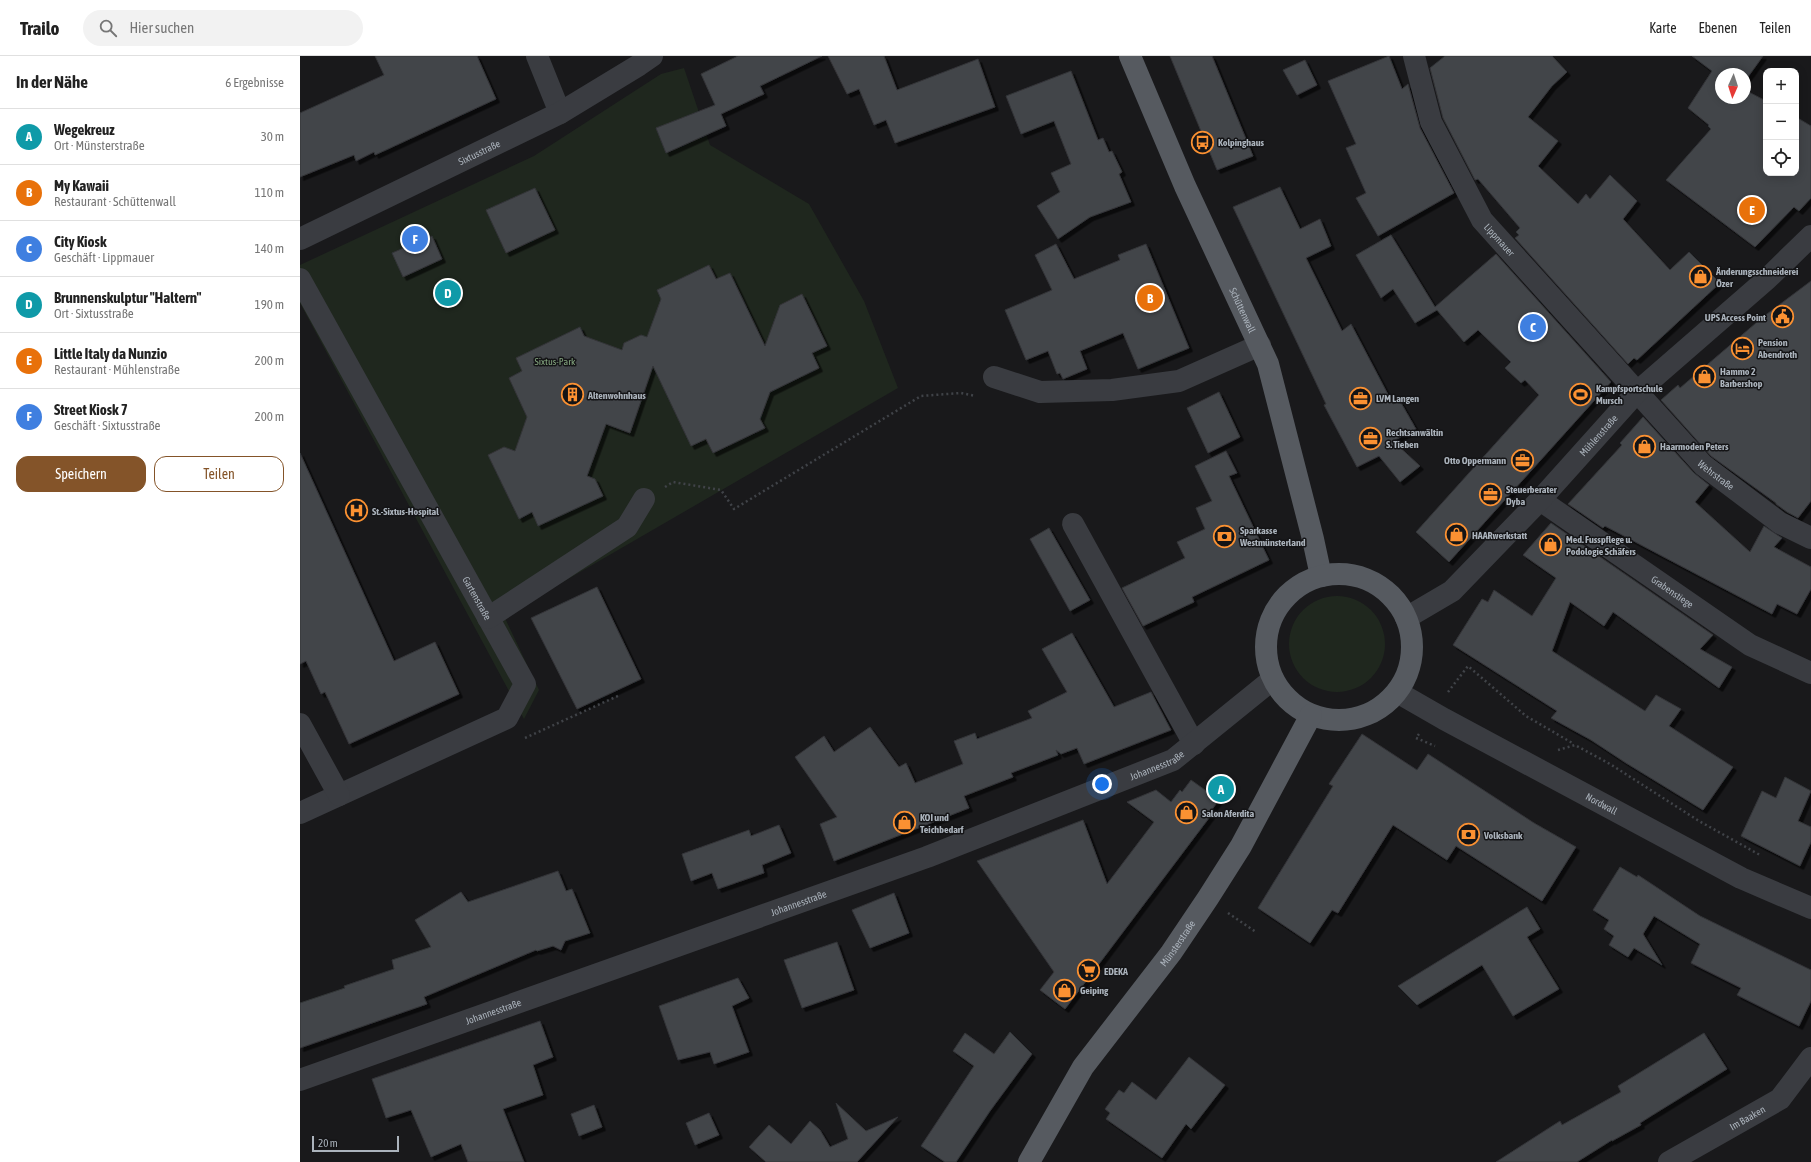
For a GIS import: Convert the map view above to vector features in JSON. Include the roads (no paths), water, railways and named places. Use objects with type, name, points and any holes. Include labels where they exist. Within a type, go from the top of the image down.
[{"type":"main road","name":"Schüttenwall","points":[[1130,56],[1185,186],[1268,364],[1313,539],[1321,576]]},
{"type":"main road","points":[[1341,574],[1362,578],[1380,587],[1395,601],[1406,618],[1412,646],[1407,672],[1397,692],[1376,710],[1355,719],[1333,720],[1312,715],[1289,701],[1273,680],[1266,654],[1268,629],[1279,605],[1297,587],[1321,576],[1341,574]]},
{"type":"main road","name":"Münsterstraße","points":[[1029,1162],[1083,1067],[1171,953],[1241,846],[1312,715]]},
{"type":"street","points":[[537,56],[560,112]]},
{"type":"street","name":"Sixtusstraße","points":[[300,239],[560,112],[652,56]]},
{"type":"street","name":"Lippmauer","points":[[1414,56],[1431,122],[1482,220],[1636,393]]},
{"type":"street","name":"Mühlenstraße","points":[[1406,618],[1452,592],[1540,500],[1636,393],[1767,278],[1811,236]]},
{"type":"street","name":"Gartenstraße","points":[[300,279],[525,684],[507,718],[300,813]]},
{"type":"street","points":[[994,377],[1040,392],[1112,390],[1180,381],[1260,346]]},
{"type":"street","name":"Wehrstraße","points":[[1636,393],[1703,465],[1780,523],[1811,538]]},
{"type":"street","points":[[488,618],[628,527],[644,499]]},
{"type":"street","name":"Grabenstiege","points":[[1540,500],[1750,645],[1811,673]]},
{"type":"street","points":[[1073,524],[1194,744]]},
{"type":"street","name":"Johannesstraße","points":[[300,1080],[927,857],[1174,760],[1273,680]]},
{"type":"street","name":"Nordwall","points":[[1397,692],[1444,720],[1741,878],[1811,908]]},
{"type":"street","points":[[301,729],[339,795]]},
{"type":"street","name":"Im Baaken","points":[[1669,1162],[1780,1099],[1811,1058]]},
{"type":"place","name":"Kolpinghaus","points":[[1202,142]]},
{"type":"place","name":"Little Italy da Nunzio","points":[[1752,210]]},
{"type":"place","name":"Street Kiosk 7","points":[[415,239]]},
{"type":"place","name":"Änderungsschneiderei Özer","points":[[1700,277]]},
{"type":"place","name":"Brunnenskulptur \"Haltern\"","points":[[448,293]]},
{"type":"place","name":"My Kawaii","points":[[1150,298]]},
{"type":"place","name":"UPS Access Point","points":[[1782,317]]},
{"type":"place","name":"City Kiosk","points":[[1533,327]]},
{"type":"place","name":"Pension Abendroth","points":[[1743,348]]},
{"type":"place","name":"Hammo 2 Barbershop","points":[[1705,377]]},
{"type":"place","name":"Kampfsportschule Mursch","points":[[1580,394]]},
{"type":"place","name":"Altenwohnhaus","points":[[572,395]]},
{"type":"place","name":"LVM Langen","points":[[1361,398]]},
{"type":"place","name":"Rechtsanwältin S. Tieben","points":[[1371,438]]},
{"type":"place","name":"Haarmoden Peters","points":[[1644,446]]},
{"type":"place","name":"Otto Oppermann","points":[[1522,460]]},
{"type":"place","name":"Steuerberater Dyba","points":[[1491,495]]},
{"type":"place","name":"St.-Sixtus-Hospital","points":[[356,511]]},
{"type":"place","name":"HAARwerkstatt","points":[[1457,535]]},
{"type":"place","name":"Sparkasse Westmünsterland","points":[[1224,536]]},
{"type":"place","name":"Med. Fusspflege u. Podologie Schäfers","points":[[1551,545]]},
{"type":"place","name":"Wegekreuz","points":[[1221,789]]},
{"type":"place","name":"Salon Aferdita","points":[[1186,813]]},
{"type":"place","name":"KOI und Teichbedarf","points":[[905,823]]},
{"type":"place","name":"Volksbank","points":[[1468,835]]},
{"type":"place","name":"EDEKA","points":[[1089,971]]},
{"type":"place","name":"Geiping","points":[[1064,990]]},
{"type":"park label","name":"Sixtus-Park","points":[[555,361]]}]
